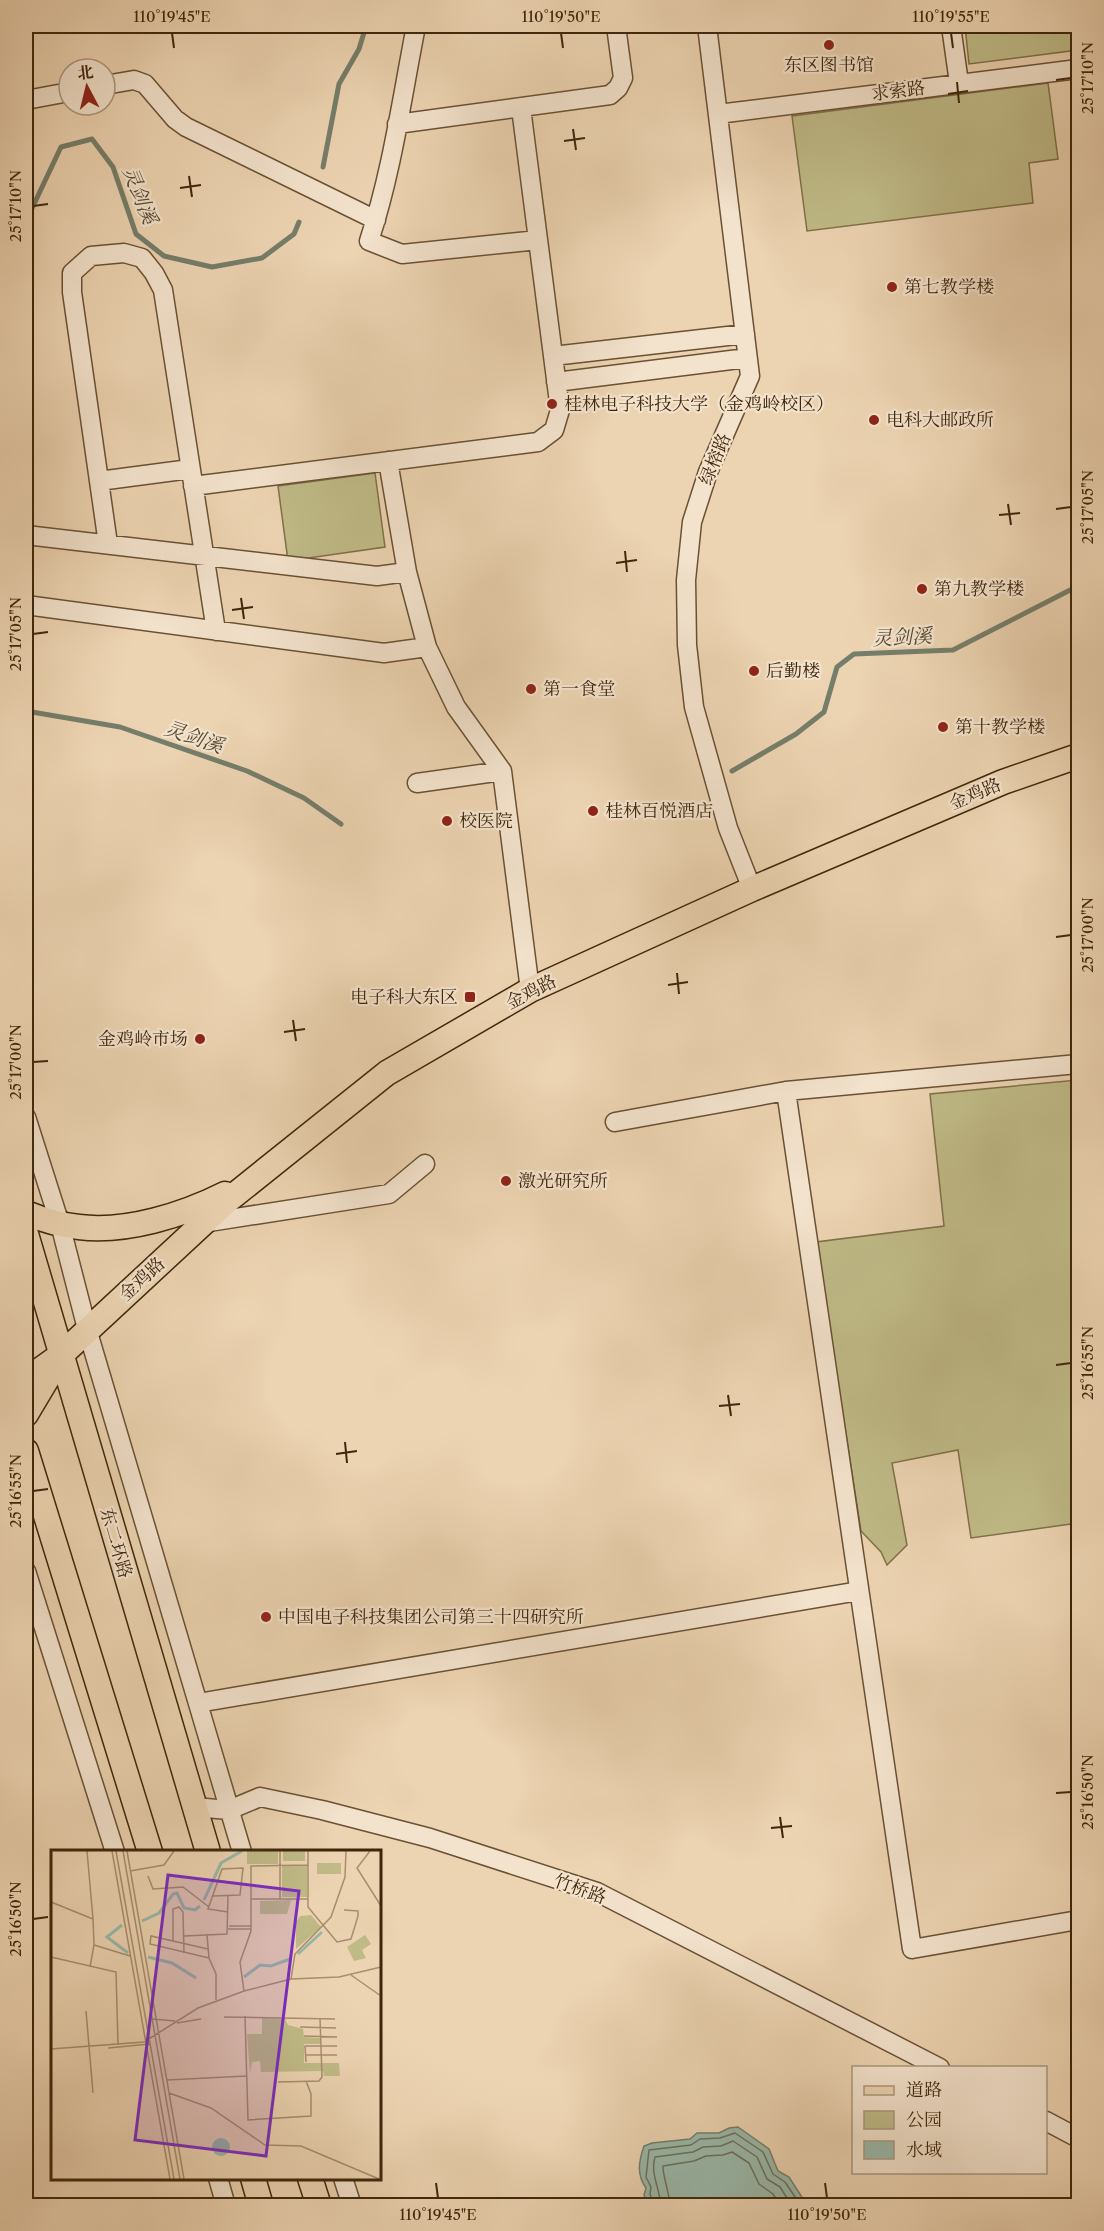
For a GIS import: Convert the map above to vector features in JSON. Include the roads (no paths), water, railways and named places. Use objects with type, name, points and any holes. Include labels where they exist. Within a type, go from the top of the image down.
[{"type":"main road","name":"金鸡路","points":[[61,1355],[203,1223],[387,1073],[530,990],[752,889],[1003,782],[1078,756]]},
{"type":"main road","points":[[26,1213],[81,1228],[101,1228],[145,1222],[211,1201],[252,1181]]},
{"type":"main road","name":"东二环路","points":[[26,1234],[208,1850]]},
{"type":"main road","points":[[26,1380],[61,1355]]},
{"type":"main road","points":[[26,1414],[61,1355]]},
{"type":"main road","points":[[26,1451],[150,1850]]},
{"type":"main road","points":[[253,2180],[261,2205]]},
{"type":"main road","points":[[311,2180],[319,2205]]},
{"type":"street","points":[[416,26],[376,220],[369,240],[402,254],[538,240]]},
{"type":"street","points":[[397,123],[610,95],[618,88],[623,78],[616,26]]},
{"type":"street","name":"绿榕路","points":[[707,26],[750,376],[708,472],[692,522],[686,580],[687,645],[694,707],[728,828],[752,889]]},
{"type":"street","points":[[951,26],[959,83]]},
{"type":"street","name":"求索路","points":[[718,114],[1078,69]]},
{"type":"street","points":[[117,83],[134,80],[145,84],[175,119],[186,127],[376,220]]},
{"type":"street","points":[[26,100],[57,94]]},
{"type":"street","points":[[99,481],[191,478],[388,461],[538,442],[554,430],[560,410],[521,108]]},
{"type":"street","points":[[108,544],[72,292],[72,273],[92,256],[124,253],[142,258],[154,273],[163,290],[216,631]]},
{"type":"street","points":[[553,356],[745,334]]},
{"type":"street","points":[[556,382],[747,358]]},
{"type":"street","points":[[388,461],[407,572],[426,647],[456,706],[502,771],[530,990]]},
{"type":"street","points":[[26,535],[377,576],[407,572]]},
{"type":"street","points":[[26,605],[384,653],[426,647]]},
{"type":"street","points":[[417,783],[502,771]]},
{"type":"street","points":[[615,1122],[786,1091],[1078,1064]]},
{"type":"street","points":[[786,1091],[912,1949],[1078,1920]]},
{"type":"street","points":[[26,1117],[60,1224],[87,1329],[242,1850]]},
{"type":"street","points":[[203,1223],[389,1194],[425,1164]]},
{"type":"street","points":[[26,1571],[116,1850]]},
{"type":"street","points":[[198,1703],[859,1591]]},
{"type":"street","name":"竹桥路","points":[[194,1807],[229,1810],[260,1797],[322,1810],[430,1838],[597,1892],[938,2066]]},
{"type":"street","points":[[1047,2122],[1078,2138]]},
{"type":"street","points":[[219,2180],[226,2205]]},
{"type":"street","points":[[344,2180],[352,2205]]},
{"type":"water","points":[[738,2127],[769,2149],[778,2171],[789,2177],[807,2205],[648,2205],[644,2195],[646,2188],[640,2173],[644,2146],[690,2139],[697,2133],[719,2133]]},
{"type":"waterway","name":"灵剑溪","points":[[323,167],[339,84],[359,49],[366,26]]},
{"type":"waterway","name":"灵剑溪","points":[[26,221],[61,147],[92,139],[113,167],[136,234],[164,256],[212,267],[262,258],[294,234],[299,222]]},
{"type":"waterway","name":"灵剑溪","points":[[732,771],[796,734],[824,712],[837,667],[854,654],[953,650],[1078,586]]},
{"type":"waterway","name":"灵剑溪","points":[[26,711],[120,727],[247,771],[304,798],[341,824]]},
{"type":"place","name":"东区图书馆","points":[[829,45]]},
{"type":"place","name":"第七教学楼","points":[[892,287]]},
{"type":"place","name":"桂林电子科技大学（金鸡岭校区）","points":[[552,404]]},
{"type":"place","name":"电科大邮政所","points":[[874,420]]},
{"type":"place","name":"第九教学楼","points":[[922,589]]},
{"type":"place","name":"后勤楼","points":[[754,671]]},
{"type":"place","name":"第一食堂","points":[[531,689]]},
{"type":"place","name":"第十教学楼","points":[[943,727]]},
{"type":"place","name":"桂林百悦酒店","points":[[593,811]]},
{"type":"place","name":"校医院","points":[[447,821]]},
{"type":"place","name":"电子科大东区","points":[[470,997]]},
{"type":"place","name":"金鸡岭市场","points":[[200,1039]]},
{"type":"place","name":"激光研究所","points":[[506,1181]]},
{"type":"place","name":"中国电子科技集团公司第三十四研究所","points":[[266,1617]]}]
